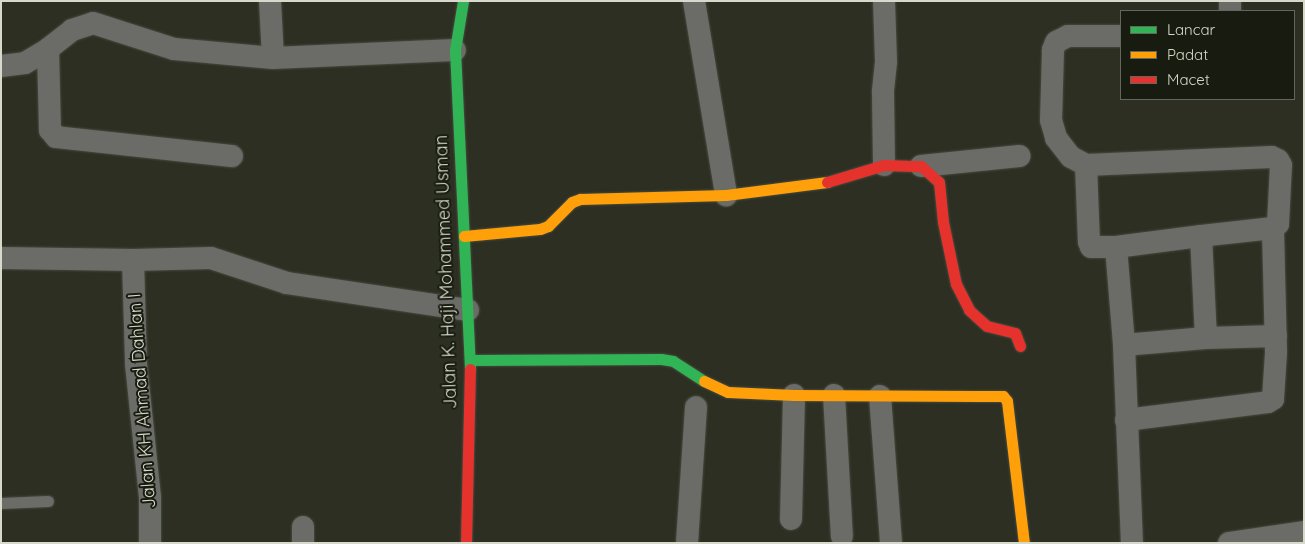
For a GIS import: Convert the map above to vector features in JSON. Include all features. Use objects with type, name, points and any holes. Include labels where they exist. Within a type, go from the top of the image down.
[{"type":"street","points":[[270,1],[274,58]]},
{"type":"street","name":"Jalan K. Haji Mohammed Usman","points":[[463,1],[454,50],[470,360],[466,543]]},
{"type":"street","points":[[694,1],[726,195]]},
{"type":"street","points":[[884,1],[886,62],[883,92],[884,165]]},
{"type":"street","points":[[1,66],[26,62],[48,49],[72,30],[93,23],[174,48],[274,58],[454,50]]},
{"type":"street","points":[[1086,165],[1089,242],[1096,249],[1273,228],[1278,224],[1280,218],[1281,164],[1272,157],[1086,165],[1071,157],[1056,138],[1053,129],[1053,50],[1061,37],[1120,36]]},
{"type":"street","points":[[48,49],[50,130],[56,137],[232,156]]},
{"type":"street","points":[[464,236],[540,229],[548,226],[572,202],[580,199],[726,195],[820,184],[884,165],[921,166],[1018,156]]},
{"type":"street","points":[[921,166],[939,182],[943,222],[956,284],[969,310],[987,326],[1016,333],[1020,346]]},
{"type":"street","points":[[1126,420],[1273,399],[1276,336],[1273,228]]},
{"type":"street","points":[[1201,236],[1206,338]]},
{"type":"street","points":[[1116,246],[1124,345],[1132,543]]},
{"type":"street","points":[[1,258],[133,260],[211,258],[287,284],[468,310]]},
{"type":"street","name":"Jalan KH Ahmad Dahlan I","points":[[133,260],[136,364],[150,498],[150,543]]},
{"type":"street","points":[[1124,345],[1206,338],[1276,336]]},
{"type":"street","points":[[470,360],[661,359],[673,361],[711,386],[728,392],[794,395],[1003,396],[1006,401],[1024,543]]},
{"type":"street","points":[[791,519],[794,395]]},
{"type":"street","points":[[834,395],[842,536]]},
{"type":"street","points":[[880,396],[891,543]]},
{"type":"street","points":[[687,543],[696,407]]},
{"type":"street","points":[[1229,543],[1304,532]]},
{"type":"lane","points":[[1,503],[48,501]]},
{"type":"traffic: fast","points":[[463,1],[455,50],[470,369]]},
{"type":"traffic: fast","points":[[470,360],[661,359],[673,361],[704,381]]},
{"type":"traffic: slow","points":[[464,236],[540,229],[548,226],[572,202],[580,199],[726,195],[827,182]]},
{"type":"traffic: slow","points":[[704,381],[728,392],[794,395],[1003,396],[1007,401],[1024,543]]},
{"type":"traffic: jam","points":[[827,182],[884,165],[921,166],[939,182],[943,222],[956,284],[969,310],[987,326],[1015,333],[1020,346]]},
{"type":"traffic: jam","points":[[466,543],[470,369]]}]
